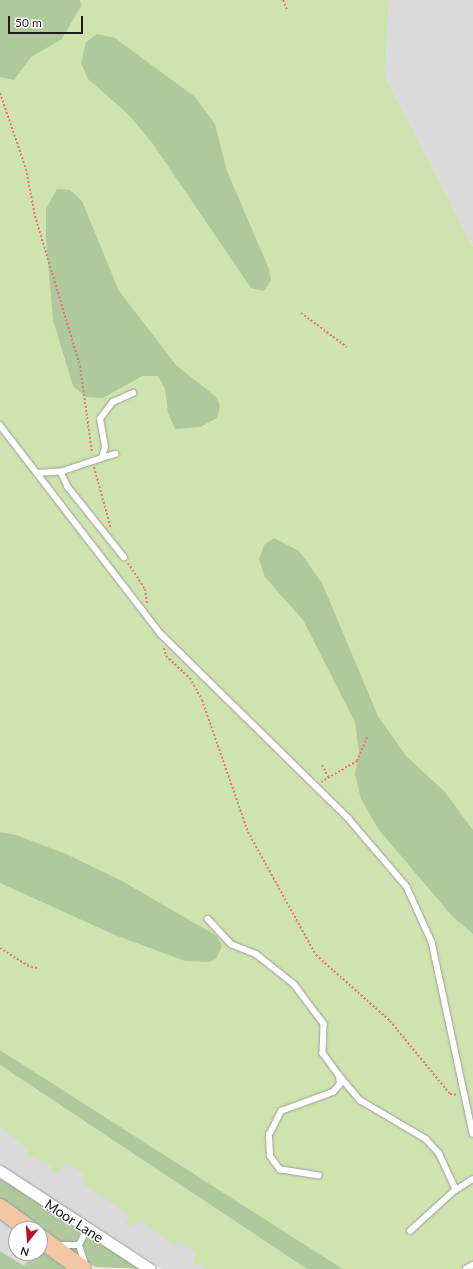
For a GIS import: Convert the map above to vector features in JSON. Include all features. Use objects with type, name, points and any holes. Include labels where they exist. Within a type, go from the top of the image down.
[{"type":"main road","points":[[0,1208],[18,1221]]},
{"type":"main road","points":[[48,1244],[82,1269]]},
{"type":"street","name":"Moor Lane","points":[[0,1171],[150,1269]]},
{"type":"lane","points":[[102,458],[105,447],[100,419],[113,402],[133,393]]},
{"type":"lane","points":[[0,425],[161,634],[349,819],[407,887],[432,942],[473,1134]]},
{"type":"lane","points":[[37,473],[61,472],[115,454]]},
{"type":"lane","points":[[61,472],[68,487],[124,557]]},
{"type":"lane","points":[[208,919],[231,944],[256,954],[294,984],[324,1024],[324,1053],[339,1075],[360,1100],[426,1139],[438,1153],[456,1189]]},
{"type":"lane","points":[[318,1176],[280,1170],[270,1156],[269,1135],[281,1111],[333,1092],[340,1084],[339,1075]]},
{"type":"lane","points":[[410,1231],[456,1189],[473,1179]]},
{"type":"lane","points":[[87,1229],[79,1245],[87,1269]]},
{"type":"lane","points":[[48,1242],[79,1245]]},
{"type":"lane","points":[[466,1269],[473,1266]]},
{"type":"path","points":[[283,0],[287,10]]},
{"type":"path","points":[[0,93],[26,169],[35,216],[80,366],[93,461],[112,531]]},
{"type":"path","points":[[301,313],[347,348]]},
{"type":"path","points":[[124,557],[145,589],[149,612]]},
{"type":"path","points":[[161,634],[166,656],[190,678],[202,700],[248,832],[316,956],[390,1021],[450,1094],[464,1096]]},
{"type":"path","points":[[315,786],[357,761],[367,737]]},
{"type":"path","points":[[322,765],[329,778]]},
{"type":"path","points":[[0,948],[31,967],[38,968]]},
{"type":"shaded area","points":[[389,0],[473,0],[473,247],[385,76]]},
{"type":"shaded area","points":[[0,1065],[307,1269],[162,1269],[31,1186],[0,1164]]},
{"type":"shaded area","points":[[0,1217],[8,1223],[8,1256],[0,1251]]},
{"type":"shaded area","points":[[16,1261],[28,1261],[24,1266]]},
{"type":"green space","points":[[0,0],[389,0],[385,76],[473,247],[473,1269],[343,1269],[0,1050]]},
{"type":"green space","points":[[0,0],[80,0],[81,6],[62,39],[31,57],[14,80],[0,77]]},
{"type":"green space","points":[[97,34],[115,38],[195,97],[215,124],[227,171],[269,269],[271,280],[264,291],[251,288],[153,144],[129,115],[88,79],[81,63],[86,42]]},
{"type":"green space","points":[[57,189],[70,190],[82,201],[119,291],[176,365],[216,397],[220,406],[217,418],[200,427],[175,429],[168,413],[165,389],[158,376],[142,376],[103,398],[86,397],[73,386],[53,320],[46,240],[46,209]]},
{"type":"green space","points":[[274,538],[299,551],[322,583],[378,716],[406,756],[445,792],[473,830],[473,934],[452,916],[379,830],[361,799],[355,774],[359,752],[355,722],[303,620],[265,577],[259,559],[264,545]]},
{"type":"green space","points":[[0,832],[16,835],[66,854],[122,881],[217,936],[222,946],[216,959],[209,962],[185,961],[115,935],[0,883]]},
{"type":"green space","points":[[0,1050],[343,1269],[307,1269],[0,1065]]},
{"type":"green space","points":[[0,1065],[307,1269],[208,1269],[193,1262],[196,1253],[179,1242],[174,1245],[138,1219],[131,1227],[125,1223],[130,1215],[83,1184],[84,1174],[67,1163],[57,1173],[50,1169],[52,1166],[26,1154],[28,1150],[0,1126]]},
{"type":"green space","points":[[0,1173],[144,1269],[95,1267],[48,1234],[48,1221],[30,1221],[0,1200]]},
{"type":"green space","points":[[0,1251],[8,1256],[8,1261],[16,1261],[24,1266],[28,1261],[48,1261],[48,1252],[73,1269],[0,1269]]}]
